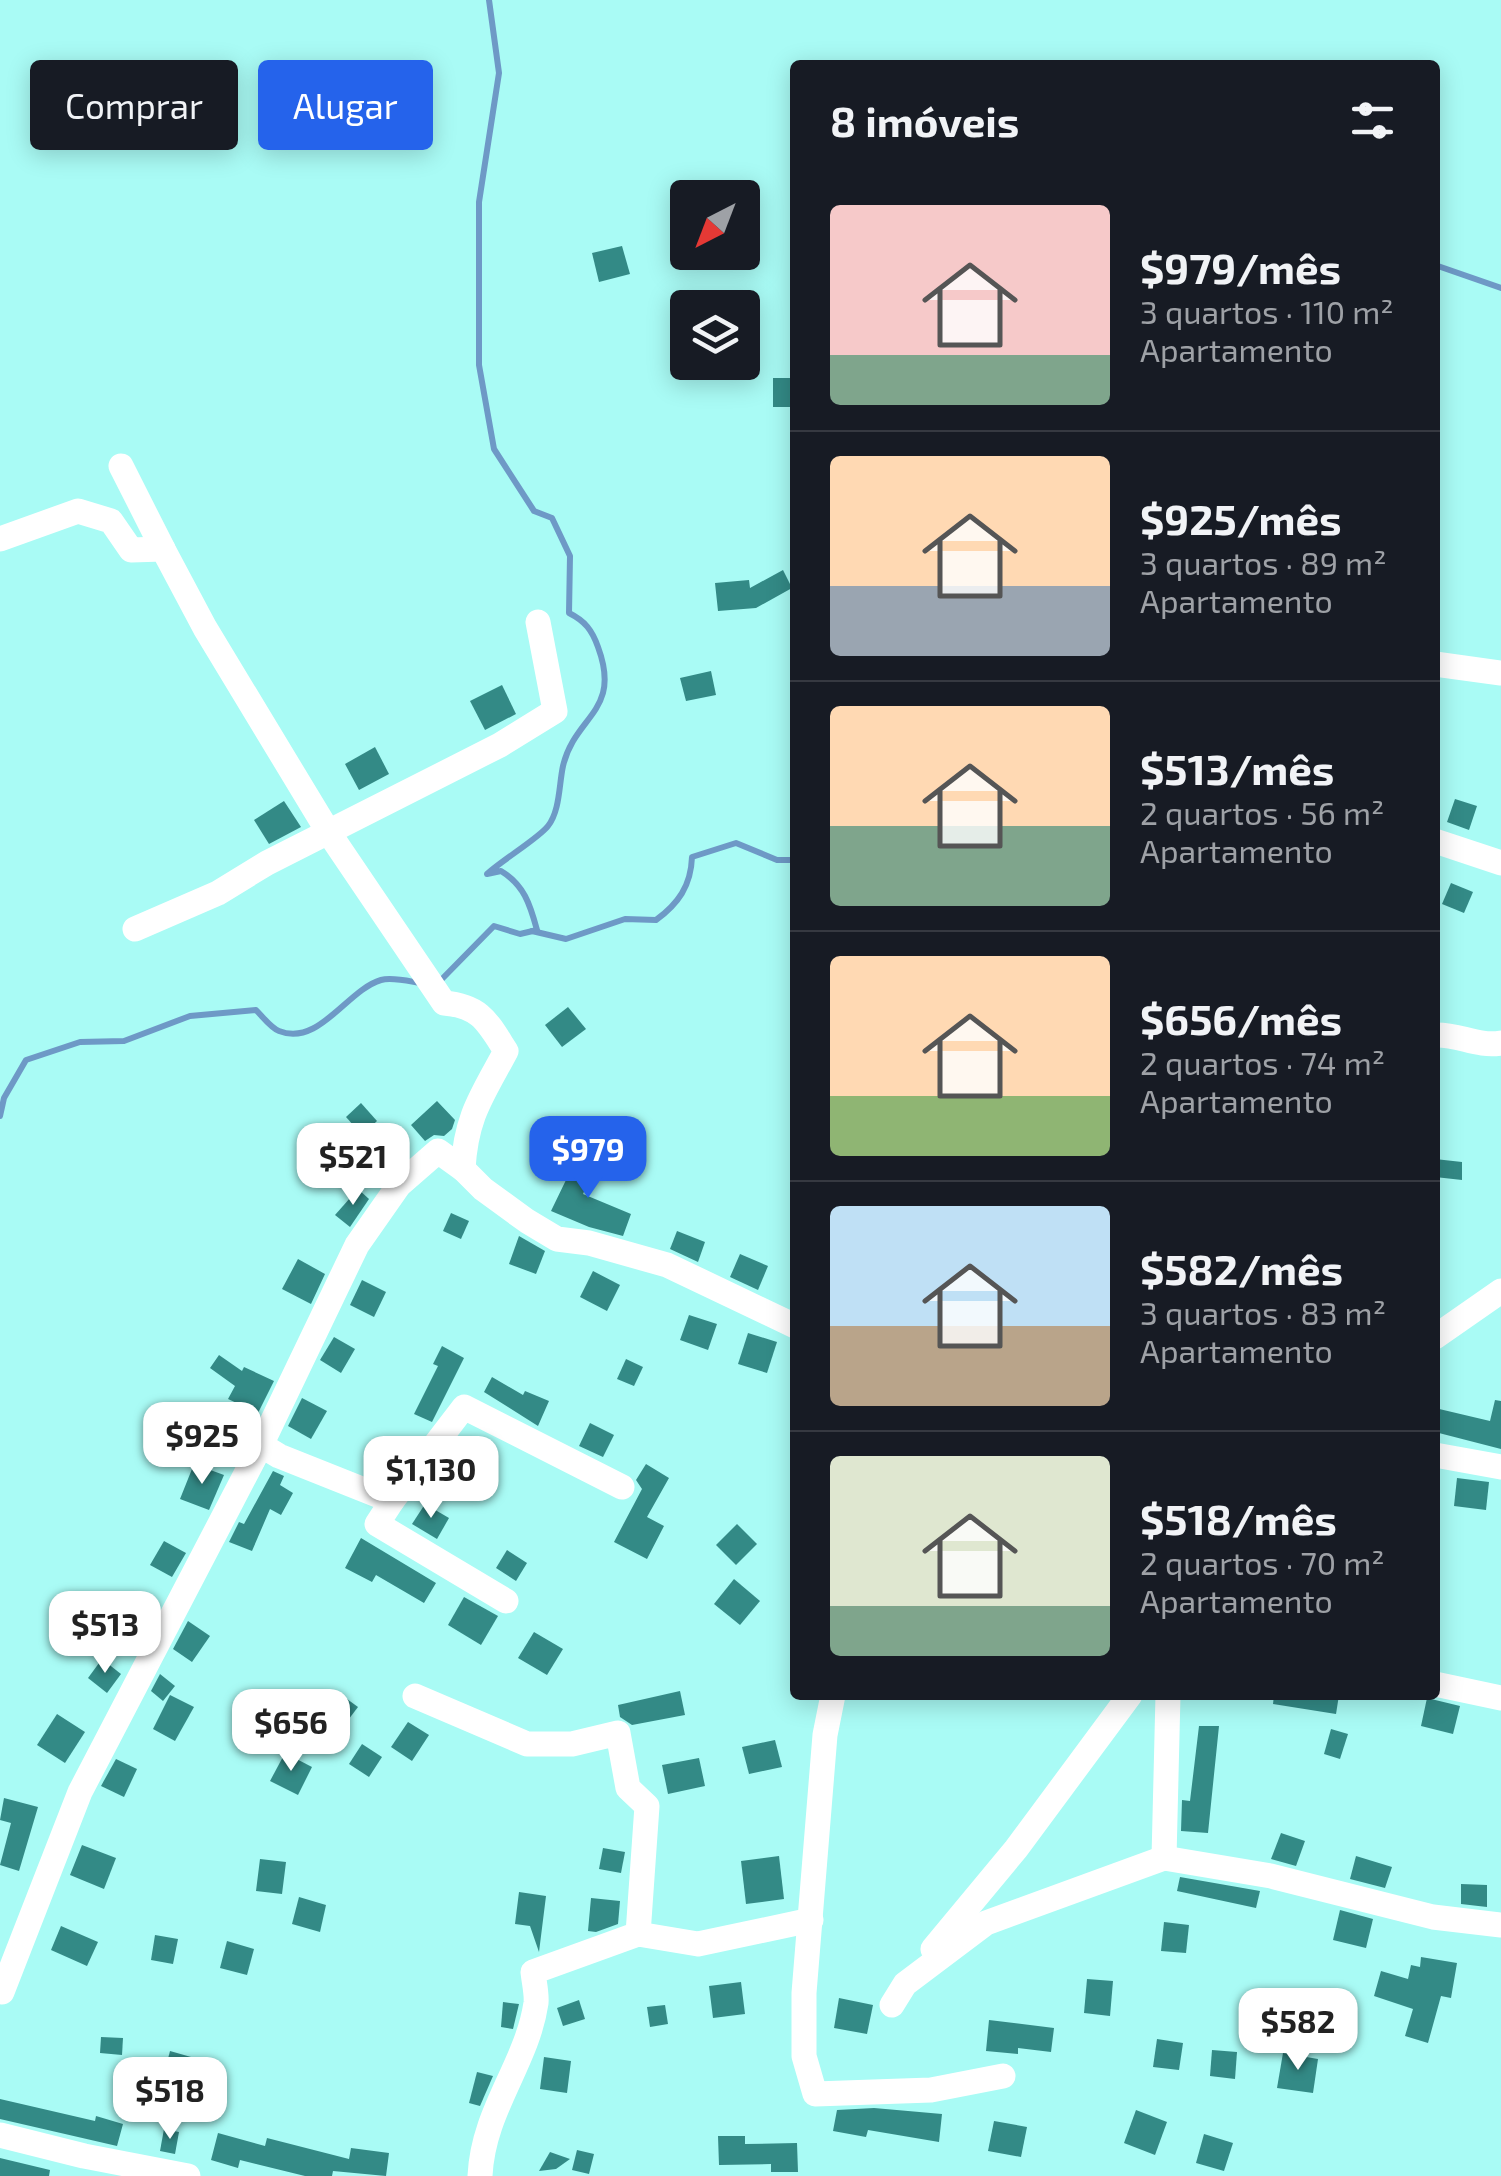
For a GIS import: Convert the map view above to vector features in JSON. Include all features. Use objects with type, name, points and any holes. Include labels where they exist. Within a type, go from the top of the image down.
[{"type":"street","points":[[121,466],[205,628],[329,833],[444,1003],[461,1004],[484,1016],[506,1051],[476,1104],[466,1135],[463,1169]]},
{"type":"street","points":[[0,539],[78,511],[112,521],[131,550],[164,549]]},
{"type":"street","points":[[135,929],[218,893],[267,863],[500,745],[554,711],[538,622]]},
{"type":"street","points":[[1440,665],[1501,673]]},
{"type":"street","points":[[1440,842],[1501,862]]},
{"type":"street","points":[[1440,1035],[1452,1034],[1483,1046],[1501,1042]]},
{"type":"street","points":[[2,1992],[80,1792],[262,1445],[357,1245],[400,1186],[438,1151],[506,1206],[557,1239],[588,1243],[667,1265],[790,1324]]},
{"type":"street","points":[[1440,1334],[1501,1291]]},
{"type":"street","points":[[506,1601],[376,1524],[464,1407],[622,1487]]},
{"type":"street","points":[[262,1445],[278,1456],[392,1501]]},
{"type":"street","points":[[1440,1456],[1501,1467]]},
{"type":"street","points":[[1440,1685],[1501,1698]]},
{"type":"street","points":[[415,1696],[527,1744],[572,1744],[618,1733],[628,1788],[647,1806],[638,1934]]},
{"type":"street","points":[[832,1700],[824,1735],[804,1993],[804,2056],[815,2094],[931,2090],[1003,2076]]},
{"type":"street","points":[[1126,1700],[1016,1849],[898,1994],[986,1922],[1164,1858],[1271,1876],[1434,1917],[1501,1926]]},
{"type":"street","points":[[1164,1858],[1168,1700]]},
{"type":"street","points":[[480,2176],[487,2127],[523,2044],[536,2002],[533,1972],[638,1934],[698,1944],[811,1920]]},
{"type":"street","points":[[0,2135],[188,2176]]},
{"type":"building","points":[[622,246],[630,274],[599,282],[592,253]]},
{"type":"building","points":[[773,378],[790,378],[790,407],[773,407]]},
{"type":"building","points":[[783,570],[790,584],[790,589],[756,608],[718,611],[715,583],[749,580],[750,588]]},
{"type":"building","points":[[711,671],[716,695],[686,701],[680,678]]},
{"type":"building","points":[[502,685],[516,714],[485,730],[470,701]]},
{"type":"building","points":[[375,747],[389,774],[359,790],[345,764]]},
{"type":"building","points":[[1455,799],[1477,806],[1469,830],[1447,822]]},
{"type":"building","points":[[284,801],[301,827],[269,844],[254,820]]},
{"type":"building","points":[[1451,883],[1473,892],[1464,913],[1442,904]]},
{"type":"building","points":[[568,1007],[586,1029],[562,1047],[545,1025]]},
{"type":"building","points":[[437,1101],[455,1120],[444,1136],[434,1135],[425,1141],[411,1125]]},
{"type":"building","points":[[361,1103],[377,1121],[362,1135],[346,1117]]},
{"type":"building","points":[[580,1151],[598,1158],[583,1194],[631,1214],[623,1236],[551,1211]]},
{"type":"building","points":[[1440,1160],[1462,1162],[1462,1180],[1440,1178]]},
{"type":"building","points":[[358,1189],[369,1199],[350,1227],[335,1215]]},
{"type":"building","points":[[451,1213],[469,1221],[461,1239],[443,1231]]},
{"type":"building","points":[[677,1231],[705,1242],[698,1262],[670,1249]]},
{"type":"building","points":[[519,1236],[545,1251],[536,1274],[509,1264]]},
{"type":"building","points":[[740,1254],[768,1266],[758,1290],[730,1277]]},
{"type":"building","points":[[298,1259],[325,1274],[311,1304],[282,1289]]},
{"type":"building","points":[[593,1271],[620,1285],[607,1311],[580,1297]]},
{"type":"building","points":[[362,1280],[386,1292],[374,1317],[350,1305]]},
{"type":"building","points":[[689,1315],[717,1324],[708,1350],[680,1340]]},
{"type":"building","points":[[748,1333],[777,1342],[767,1373],[738,1364]]},
{"type":"building","points":[[334,1337],[355,1349],[341,1373],[320,1360]]},
{"type":"building","points":[[442,1346],[464,1358],[432,1422],[414,1414],[438,1366],[433,1364]]},
{"type":"building","points":[[219,1355],[242,1371],[244,1367],[274,1381],[258,1413],[228,1399],[235,1386],[210,1368]]},
{"type":"building","points":[[626,1359],[643,1367],[634,1386],[617,1379]]},
{"type":"building","points":[[492,1377],[523,1395],[525,1391],[549,1401],[538,1426],[484,1392]]},
{"type":"building","points":[[302,1398],[327,1411],[311,1439],[288,1426]]},
{"type":"building","points":[[1495,1400],[1501,1401],[1501,1449],[1440,1433],[1440,1409],[1490,1421]]},
{"type":"building","points":[[590,1423],[614,1435],[603,1457],[579,1446]]},
{"type":"building","points":[[194,1464],[224,1475],[209,1510],[180,1499]]},
{"type":"building","points":[[646,1464],[669,1478],[647,1517],[664,1526],[647,1559],[614,1542],[642,1489],[636,1480]]},
{"type":"building","points":[[273,1471],[284,1476],[280,1485],[293,1493],[281,1515],[270,1509],[252,1551],[229,1542],[239,1522],[244,1524]]},
{"type":"building","points":[[1457,1478],[1489,1482],[1486,1510],[1454,1506]]},
{"type":"building","points":[[425,1504],[449,1518],[437,1539],[412,1524]]},
{"type":"building","points":[[737,1524],[757,1544],[736,1565],[716,1545]]},
{"type":"building","points":[[361,1538],[436,1583],[424,1603],[376,1575],[372,1582],[345,1568]]},
{"type":"building","points":[[164,1541],[186,1553],[172,1577],[150,1565]]},
{"type":"building","points":[[507,1550],[527,1563],[516,1581],[496,1568]]},
{"type":"building","points":[[734,1579],[760,1601],[740,1625],[714,1604]]},
{"type":"building","points":[[142,1594],[156,1604],[141,1626],[126,1615]]},
{"type":"building","points":[[464,1597],[498,1616],[481,1645],[448,1625]]},
{"type":"building","points":[[188,1621],[210,1636],[192,1662],[173,1649]]},
{"type":"building","points":[[534,1632],[563,1649],[547,1675],[518,1658]]},
{"type":"building","points":[[102,1659],[121,1674],[107,1693],[88,1678]]},
{"type":"building","points":[[160,1674],[175,1686],[163,1701],[151,1691]]},
{"type":"building","points":[[336,1691],[358,1707],[342,1728],[320,1712]]},
{"type":"building","points":[[680,1691],[685,1715],[632,1725],[620,1717],[618,1705]]},
{"type":"building","points":[[170,1695],[194,1707],[175,1741],[153,1729]]},
{"type":"building","points":[[1273,1700],[1338,1700],[1336,1714],[1273,1704]]},
{"type":"building","points":[[1427,1700],[1460,1706],[1453,1734],[1421,1726]]},
{"type":"building","points":[[57,1714],[85,1732],[65,1763],[37,1745]]},
{"type":"building","points":[[408,1722],[429,1735],[412,1761],[391,1747]]},
{"type":"building","points":[[1199,1726],[1219,1726],[1208,1833],[1181,1831],[1182,1800],[1190,1801]]},
{"type":"building","points":[[1331,1729],[1348,1734],[1340,1759],[1324,1754]]},
{"type":"building","points":[[775,1740],[782,1767],[749,1774],[742,1747]]},
{"type":"building","points":[[362,1744],[382,1757],[369,1777],[349,1764]]},
{"type":"building","points":[[285,1753],[312,1767],[298,1795],[270,1781]]},
{"type":"building","points":[[699,1758],[705,1786],[668,1794],[662,1765]]},
{"type":"building","points":[[116,1759],[137,1769],[124,1797],[101,1786]]},
{"type":"building","points":[[4,1798],[38,1807],[19,1871],[0,1865],[11,1823],[0,1820]]},
{"type":"building","points":[[1281,1833],[1305,1841],[1296,1866],[1271,1859]]},
{"type":"building","points":[[82,1845],[116,1858],[104,1889],[70,1875]]},
{"type":"building","points":[[603,1848],[625,1852],[621,1873],[599,1869]]},
{"type":"building","points":[[779,1856],[784,1899],[746,1904],[741,1861]]},
{"type":"building","points":[[1356,1856],[1392,1867],[1385,1888],[1350,1879]]},
{"type":"building","points":[[260,1859],[286,1862],[282,1894],[256,1891]]},
{"type":"building","points":[[1180,1877],[1260,1891],[1256,1908],[1177,1891]]},
{"type":"building","points":[[1461,1884],[1487,1885],[1487,1907],[1461,1904]]},
{"type":"building","points":[[519,1892],[546,1896],[539,1952],[530,1926],[515,1924]]},
{"type":"building","points":[[299,1897],[326,1905],[320,1932],[292,1924]]},
{"type":"building","points":[[591,1898],[620,1901],[618,1924],[588,1931]]},
{"type":"building","points":[[1340,1910],[1373,1919],[1366,1948],[1333,1940]]},
{"type":"building","points":[[1164,1922],[1189,1925],[1186,1953],[1161,1951]]},
{"type":"building","points":[[61,1926],[98,1942],[87,1966],[51,1950]]},
{"type":"building","points":[[155,1935],[178,1939],[173,1964],[151,1960]]},
{"type":"building","points":[[227,1941],[254,1949],[247,1975],[220,1968]]},
{"type":"building","points":[[1421,1957],[1457,1963],[1451,1998],[1441,1996],[1428,2043],[1405,2036],[1413,2009],[1374,1996],[1381,1971],[1408,1979],[1411,1965],[1420,1967]]},
{"type":"building","points":[[1087,1979],[1113,1981],[1110,2016],[1084,2013]]},
{"type":"building","points":[[741,1982],[745,2014],[713,2018],[709,1986]]},
{"type":"building","points":[[839,1998],[873,2005],[867,2034],[834,2028]]},
{"type":"building","points":[[579,2000],[585,2019],[563,2026],[557,2008]]},
{"type":"building","points":[[503,2002],[519,2004],[513,2029],[501,2027]]},
{"type":"building","points":[[665,2005],[668,2024],[650,2027],[647,2007]]},
{"type":"building","points":[[989,2020],[1054,2028],[1051,2052],[1018,2048],[1018,2054],[986,2051]]},
{"type":"building","points":[[101,2037],[123,2038],[122,2055],[100,2053]]},
{"type":"building","points":[[1157,2039],[1183,2043],[1179,2070],[1153,2067]]},
{"type":"building","points":[[1212,2050],[1237,2052],[1235,2079],[1210,2076]]},
{"type":"building","points":[[170,2051],[191,2057],[185,2083],[163,2078]]},
{"type":"building","points":[[1283,2053],[1318,2059],[1313,2093],[1277,2088]]},
{"type":"building","points":[[544,2057],[571,2061],[567,2093],[540,2089]]},
{"type":"building","points":[[477,2072],[493,2076],[480,2106],[469,2103]]},
{"type":"building","points":[[0,2099],[123,2124],[117,2146],[0,2119]]},
{"type":"building","points":[[874,2108],[942,2114],[939,2142],[868,2130],[866,2137],[833,2131],[837,2110]]},
{"type":"building","points":[[1136,2110],[1167,2122],[1155,2155],[1124,2143]]},
{"type":"building","points":[[994,2121],[1027,2127],[1021,2157],[988,2151]]},
{"type":"building","points":[[164,2129],[179,2132],[175,2154],[160,2151]]},
{"type":"building","points":[[218,2133],[265,2146],[267,2138],[349,2159],[351,2148],[389,2153],[386,2176],[333,2171],[332,2176],[305,2176],[240,2160],[238,2168],[211,2160]]},
{"type":"building","points":[[1204,2134],[1233,2143],[1224,2171],[1196,2163]]},
{"type":"building","points":[[718,2136],[745,2136],[745,2144],[797,2143],[798,2172],[771,2172],[771,2164],[719,2165]]},
{"type":"building","points":[[577,2150],[594,2154],[589,2174],[572,2170]]},
{"type":"building","points":[[550,2152],[570,2159],[556,2169],[539,2171]]},
{"type":"building","points":[[0,2158],[50,2170],[49,2176],[0,2176]]},
{"type":"waterway","points":[[440,981],[494,926],[520,934],[537,930],[529,904],[515,882],[501,871],[487,874],[537,837],[552,820],[569,749],[601,700],[604,686],[604,669],[593,636],[584,623],[569,613],[570,556],[552,518],[534,511],[494,449],[479,365],[479,202],[499,73],[489,0]]},
{"type":"waterway","points":[[1440,267],[1501,288]]},
{"type":"waterway","points":[[532,931],[566,939],[625,919],[656,920],[682,893],[692,857],[736,843],[777,860],[790,860]]},
{"type":"waterway","points":[[0,1116],[4,1098],[26,1060],[80,1042],[124,1041],[190,1016],[256,1010],[276,1030],[293,1034],[320,1025],[356,994],[381,980],[420,983]]}]
